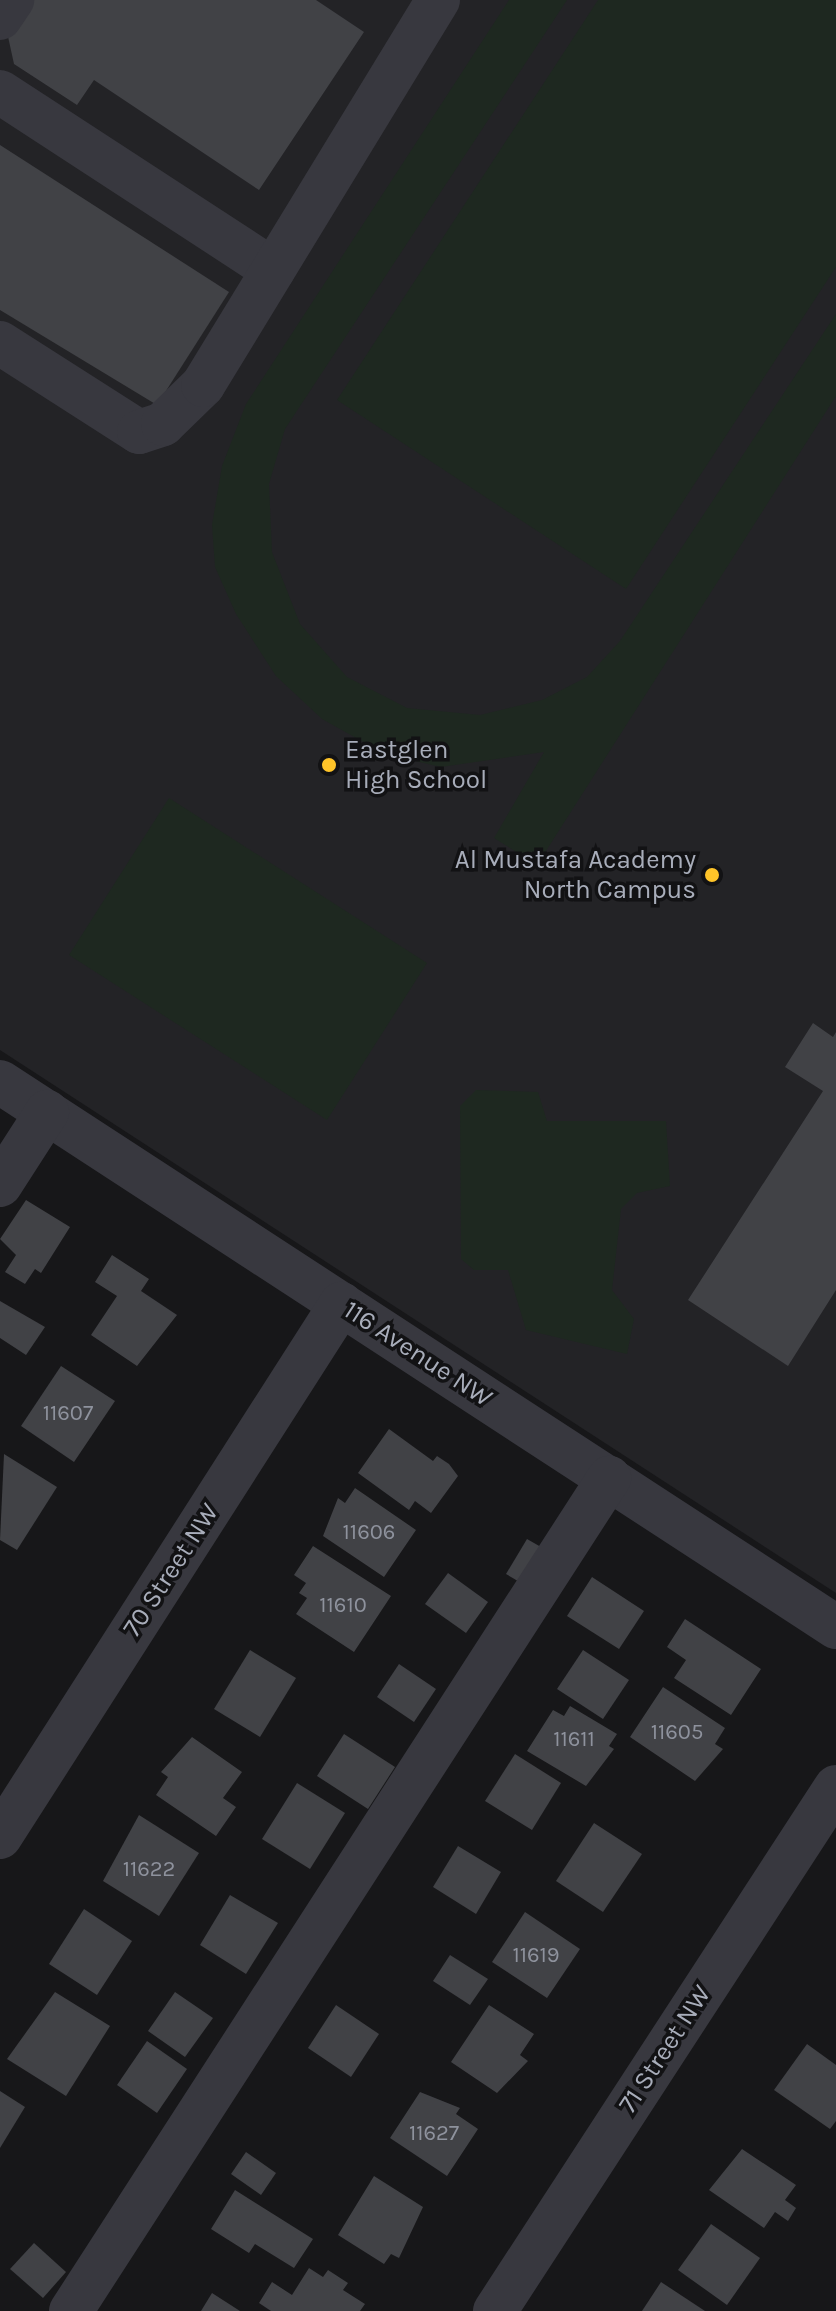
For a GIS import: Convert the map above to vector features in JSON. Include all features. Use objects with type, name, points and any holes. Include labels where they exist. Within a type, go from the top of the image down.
[{"type":"street","points":[[0,18],[12,0]]},
{"type":"street","points":[[0,343],[139,432],[163,424],[203,385],[438,0]]},
{"type":"street","points":[[0,92],[273,270]]},
{"type":"street","name":"116 Avenue NW","points":[[0,1082],[836,1627]]},
{"type":"street","points":[[0,1185],[47,1112]]},
{"type":"street","name":"70 Street NW","points":[[0,1837],[341,1304]]},
{"type":"street","points":[[71,2311],[609,1478]]},
{"type":"street","name":"71 Street NW","points":[[495,2311],[836,1787]]},
{"type":"shaded area","name":"Eastglen High School","points":[[0,0],[836,0],[836,1593],[0,1050]]},
{"type":"shaded area","points":[[509,0],[567,0],[285,429],[269,484],[272,552],[300,624],[347,677],[407,708],[480,715],[542,700],[587,677],[620,641],[836,314],[836,396],[537,865],[494,838],[544,752],[441,767],[385,754],[322,719],[276,676],[236,614],[215,567],[212,525],[222,466],[246,404]]},
{"type":"shaded area","points":[[598,0],[836,0],[836,267],[626,589],[337,400]]},
{"type":"shaded area","points":[[169,798],[427,963],[327,1120],[69,955]]},
{"type":"shaded area","points":[[476,1090],[538,1092],[547,1121],[666,1121],[670,1186],[637,1193],[621,1209],[612,1290],[634,1319],[627,1354],[526,1330],[508,1270],[474,1270],[461,1259],[460,1106]]},
{"type":"building","points":[[28,0],[316,0],[364,32],[259,190],[94,80],[77,105],[14,64],[7,32]]},
{"type":"building","points":[[0,145],[229,292],[157,405],[0,310]]},
{"type":"building","points":[[813,1023],[833,1037],[836,1032],[836,1290],[788,1366],[688,1300],[823,1091],[785,1067]]},
{"type":"building","points":[[26,1200],[70,1227],[41,1273],[35,1269],[25,1284],[5,1272],[16,1255],[0,1239]]},
{"type":"building","points":[[112,1255],[149,1279],[141,1291],[177,1315],[137,1366],[91,1335],[117,1296],[95,1282]]},
{"type":"building","points":[[0,1301],[45,1327],[26,1355],[0,1338]]},
{"type":"building","points":[[61,1366],[115,1401],[74,1462],[21,1426]]},
{"type":"building","points":[[389,1429],[433,1461],[437,1456],[449,1464],[458,1476],[431,1513],[415,1501],[409,1510],[358,1473]]},
{"type":"building","points":[[4,1454],[57,1487],[17,1550],[0,1540]]},
{"type":"building","points":[[355,1488],[416,1530],[384,1577],[323,1536],[338,1498],[345,1503]]},
{"type":"building","points":[[527,1539],[555,1555],[533,1590],[506,1574]]},
{"type":"building","points":[[313,1546],[391,1596],[354,1652],[296,1614],[307,1598],[299,1593],[306,1583],[294,1575]]},
{"type":"building","points":[[448,1573],[488,1602],[466,1633],[425,1604]]},
{"type":"building","points":[[592,1577],[644,1611],[619,1649],[567,1616]]},
{"type":"building","points":[[685,1619],[761,1669],[731,1715],[674,1678],[686,1660],[667,1647]]},
{"type":"building","points":[[250,1650],[296,1678],[260,1737],[214,1709]]},
{"type":"building","points":[[583,1650],[629,1680],[603,1719],[557,1689]]},
{"type":"building","points":[[399,1664],[436,1689],[414,1722],[377,1697]]},
{"type":"building","points":[[663,1687],[725,1728],[715,1744],[723,1749],[695,1781],[630,1737]]},
{"type":"building","points":[[570,1706],[617,1734],[609,1746],[614,1749],[586,1786],[527,1751],[553,1710],[564,1716]]},
{"type":"building","points":[[344,1734],[395,1767],[368,1809],[317,1776]]},
{"type":"building","points":[[192,1737],[242,1772],[223,1798],[236,1807],[216,1836],[156,1795],[168,1777],[161,1772]]},
{"type":"building","points":[[515,1754],[561,1783],[532,1830],[485,1801]]},
{"type":"building","points":[[297,1783],[345,1813],[310,1869],[262,1839]]},
{"type":"building","points":[[139,1815],[199,1853],[159,1916],[103,1881]]},
{"type":"building","points":[[594,1823],[642,1854],[603,1912],[556,1881]]},
{"type":"building","points":[[458,1846],[501,1872],[476,1914],[433,1887]]},
{"type":"building","points":[[230,1895],[278,1923],[246,1974],[200,1945]]},
{"type":"building","points":[[84,1909],[132,1941],[97,1995],[49,1964]]},
{"type":"building","points":[[525,1912],[580,1949],[547,1998],[492,1962]]},
{"type":"building","points":[[450,1955],[488,1979],[470,2005],[433,1981]]},
{"type":"building","points":[[55,1992],[110,2026],[66,2096],[7,2059]]},
{"type":"building","points":[[175,1992],[213,2018],[185,2057],[148,2031]]},
{"type":"building","points":[[336,2005],[379,2034],[351,2077],[308,2048]]},
{"type":"building","points":[[489,2005],[534,2034],[520,2055],[528,2061],[497,2093],[451,2062]]},
{"type":"building","points":[[147,2041],[187,2069],[157,2113],[117,2085]]},
{"type":"building","points":[[807,2044],[836,2065],[836,2121],[830,2129],[774,2090]]},
{"type":"building","points":[[0,2091],[25,2107],[0,2148]]},
{"type":"building","points":[[420,2092],[460,2108],[456,2114],[478,2129],[447,2176],[390,2138]]},
{"type":"building","points":[[742,2149],[796,2185],[785,2200],[796,2208],[788,2221],[775,2212],[764,2228],[709,2190]]},
{"type":"building","points":[[246,2152],[276,2173],[261,2195],[231,2174]]},
{"type":"building","points":[[374,2176],[423,2207],[399,2258],[391,2254],[384,2264],[338,2235]]},
{"type":"building","points":[[235,2190],[313,2239],[294,2268],[255,2244],[249,2253],[211,2229]]},
{"type":"building","points":[[711,2224],[760,2258],[727,2305],[678,2270]]},
{"type":"building","points":[[34,2243],[66,2272],[43,2298],[10,2269]]},
{"type":"building","points":[[309,2268],[323,2277],[328,2270],[348,2283],[343,2290],[365,2304],[360,2311],[271,2311],[259,2303],[272,2282],[292,2295]]},
{"type":"building","points":[[661,2282],[705,2311],[642,2311]]},
{"type":"building","points":[[212,2293],[240,2311],[201,2311]]},
{"type":"place","name":"Eastglen High School","points":[[329,765]]},
{"type":"place","name":"Al Mustafa Academy North Campus","points":[[712,875]]}]
